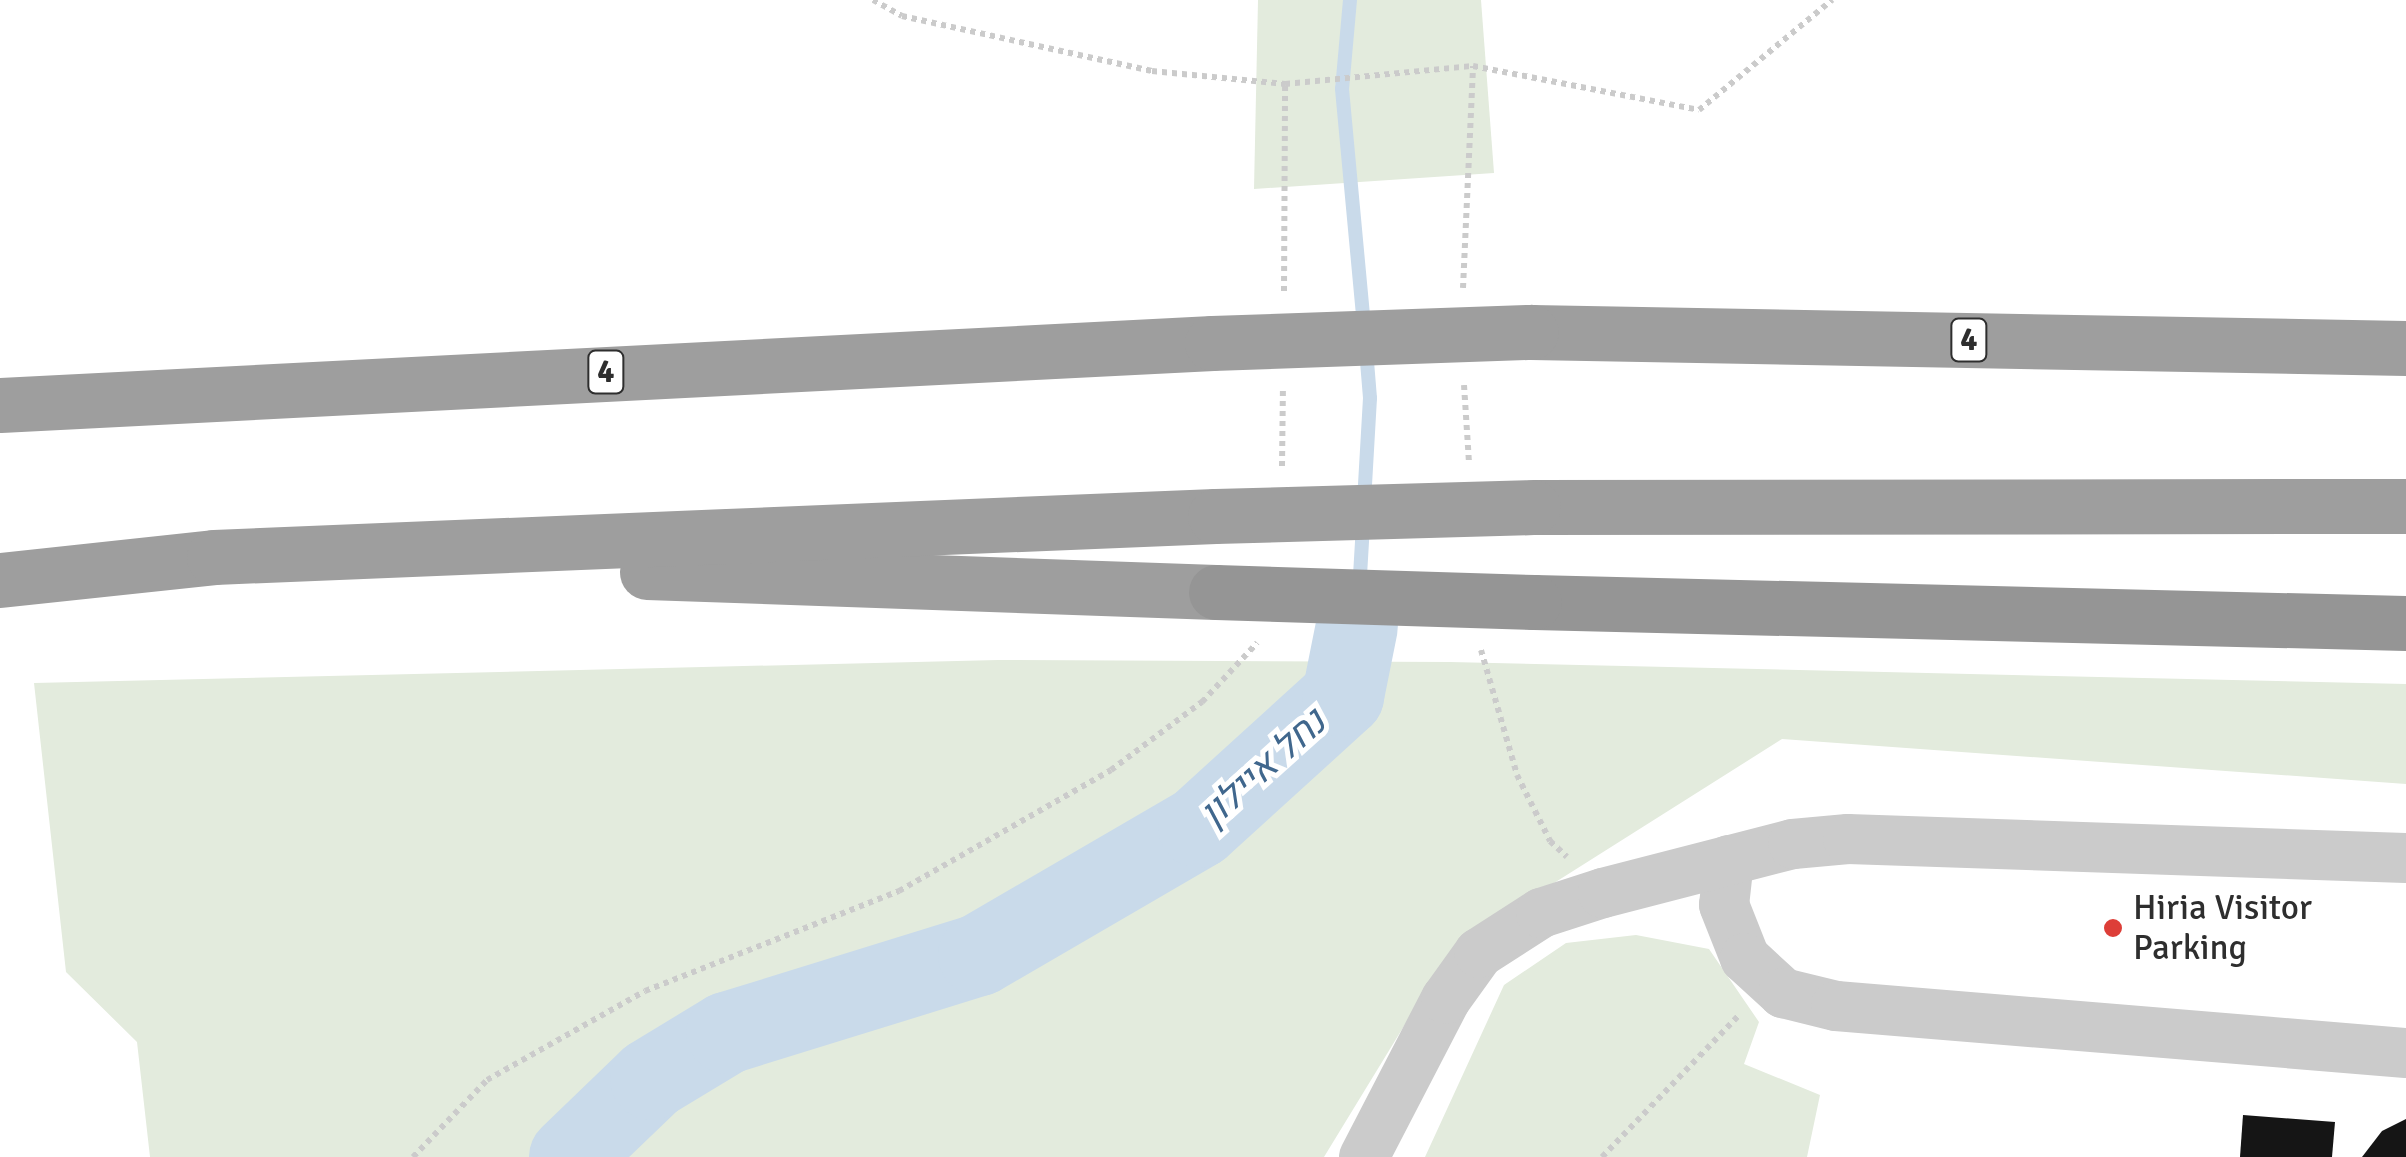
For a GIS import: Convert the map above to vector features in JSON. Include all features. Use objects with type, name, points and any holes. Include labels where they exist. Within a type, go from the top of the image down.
[{"type":"highway","name":"4","points":[[0,405],[1212,343],[1531,332],[2406,348]]},
{"type":"highway","points":[[0,580],[214,558],[1215,516],[1533,507],[2406,506]]},
{"type":"highway","points":[[214,558],[1534,602],[2399,624]]},
{"type":"street","points":[[1364,1157],[1446,999],[1479,953],[1541,913],[1729,860],[1848,839],[2382,857],[2406,895]]},
{"type":"street","points":[[1729,860],[1724,905],[1745,958],[1783,993],[1836,1006],[2406,1053]]},
{"type":"path","points":[[873,0],[902,16],[1152,72],[1285,84],[1472,66],[1699,110],[1832,0]]},
{"type":"path","points":[[1284,296],[1285,84]]},
{"type":"path","points":[[1282,488],[1283,373]]},
{"type":"path","points":[[414,1157],[487,1080],[645,991],[899,891],[1111,770],[1202,702],[1261,639]]},
{"type":"path","points":[[1602,1157],[1770,982]]},
{"type":"shaded area","points":[[1258,0],[1481,0],[1494,173],[1254,189]]},
{"type":"shaded area","points":[[998,660],[1450,662],[2406,684],[2406,784],[1782,739],[1472,935],[1426,990],[1324,1157],[150,1157],[137,1042],[66,972],[34,683]]},
{"type":"shaded area","points":[[1636,935],[1709,949],[1759,1022],[1744,1064],[1820,1095],[1807,1157],[1425,1157],[1504,985],[1566,943]]},
{"type":"building","points":[[2243,1115],[2335,1122],[2332,1157],[2240,1157]]},
{"type":"building","points":[[2406,1119],[2406,1157],[2362,1157],[2382,1131]]},
{"type":"waterway","name":"נחל איילון","points":[[1350,0],[1342,89],[1364,328]]},
{"type":"waterway","name":"נחל איילון","points":[[1364,502],[1370,398],[1366,349]]},
{"type":"waterway","name":"נחל איילון","points":[[1357,626],[1363,524]]},
{"type":"waterway","name":"נחל איילון","points":[[570,1157],[651,1079],[727,1033],[979,955],[1199,827],[1343,696],[1357,626]]},
{"type":"place","name":"Hiria Visitor Parking","points":[[2113,928]]}]
